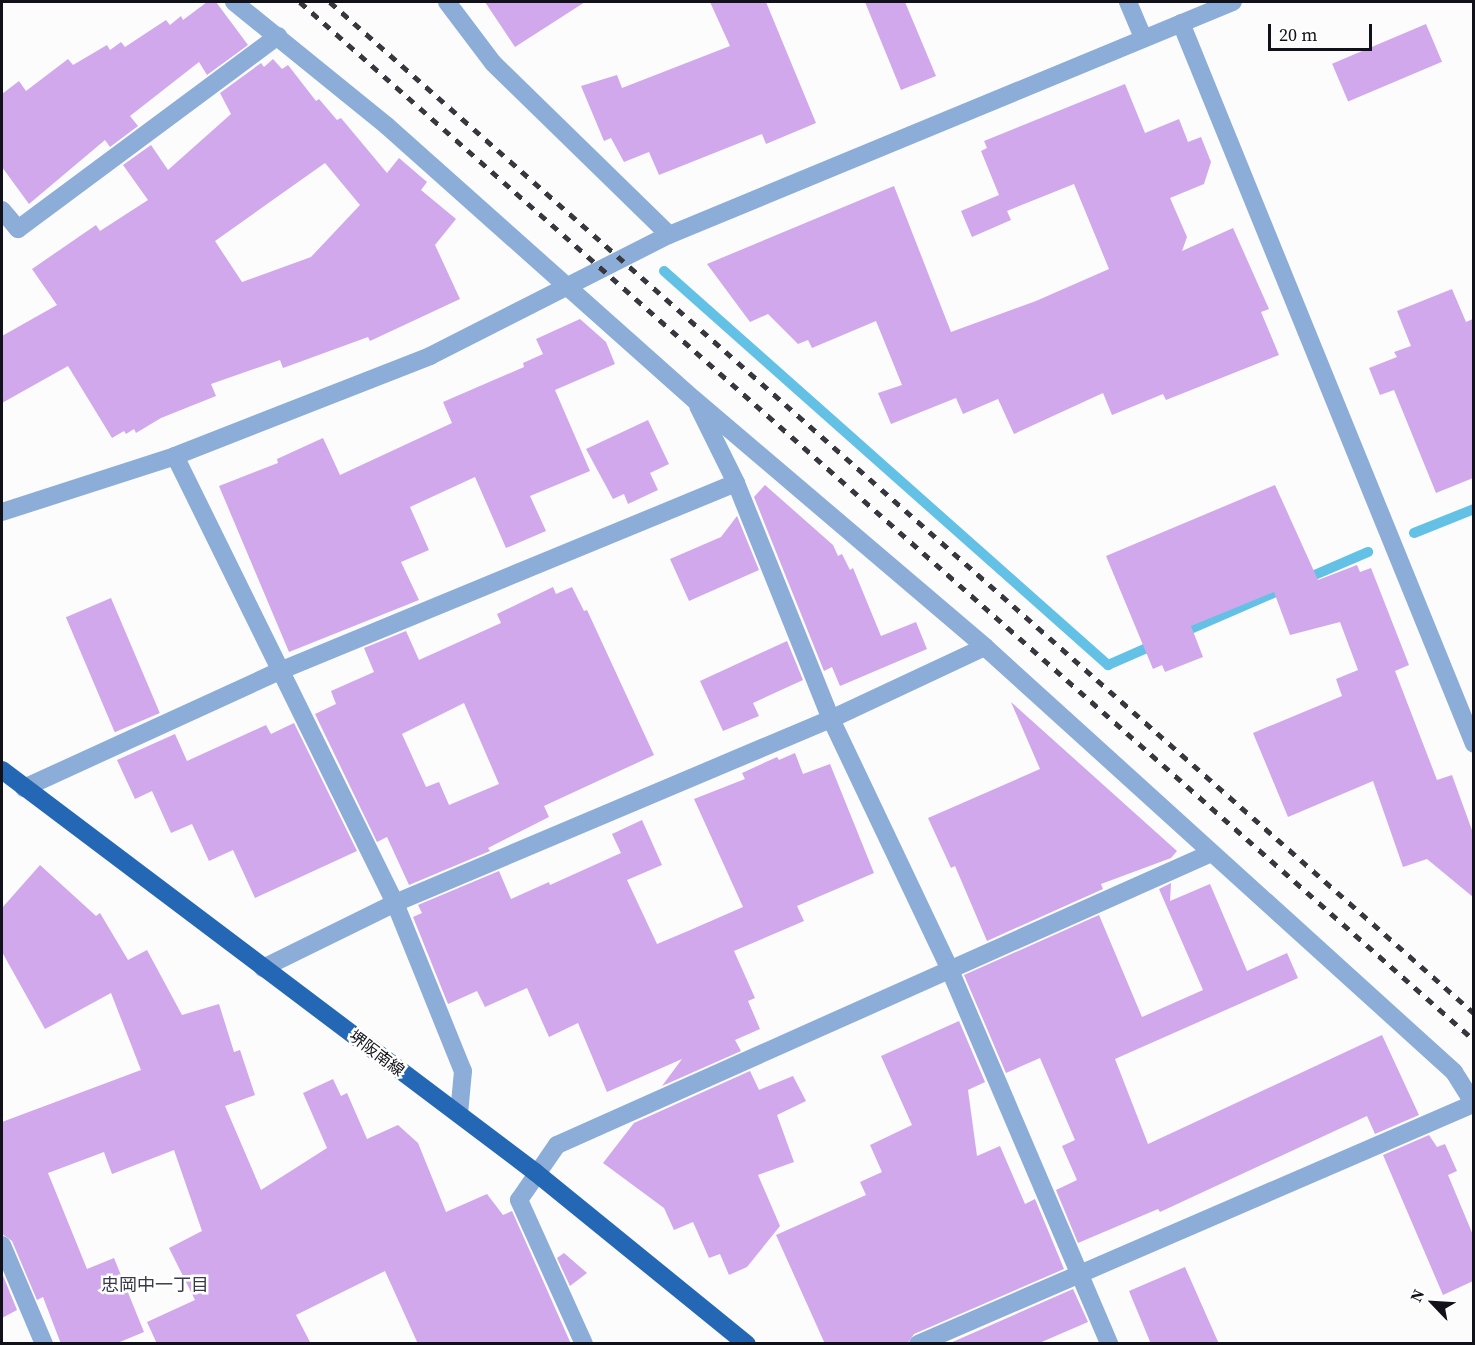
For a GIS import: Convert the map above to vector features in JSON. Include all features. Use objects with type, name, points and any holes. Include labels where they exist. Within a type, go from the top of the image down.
[{"type":"main road","name":"堺阪南線","points":[[2,770],[535,1172],[747,1344]]},
{"type":"street","points":[[234,2],[387,126],[695,400],[985,647],[1209,854],[1454,1072],[1473,1104],[1076,1272],[918,1344]]},
{"type":"street","points":[[447,2],[493,63],[669,235]]},
{"type":"street","points":[[1128,2],[1143,38]]},
{"type":"street","points":[[2,512],[175,456],[430,356],[669,235],[1233,2]]},
{"type":"street","points":[[1181,23],[1473,744]]},
{"type":"street","points":[[2,210],[18,229],[278,36]]},
{"type":"street","points":[[695,400],[736,483],[831,718],[949,968],[1076,1272],[1109,1344]]},
{"type":"street","points":[[175,456],[395,903],[463,1071],[459,1114]]},
{"type":"street","points":[[24,788],[282,670],[736,483]]},
{"type":"street","points":[[263,968],[395,903],[831,718],[985,647]]},
{"type":"street","points":[[584,1344],[519,1200],[535,1172],[557,1145],[949,968],[1209,854]]},
{"type":"street","points":[[2,1245],[44,1344]]},
{"type":"building","points":[[207,2],[216,2],[248,45],[207,75],[199,62],[130,116],[138,126],[110,147],[105,140],[29,204],[2,167],[2,94],[19,81],[26,91],[68,59],[73,65],[107,45],[110,50],[121,42],[125,47],[166,20],[170,25],[181,16],[183,20]]},
{"type":"building","points":[[485,2],[585,2],[515,47]]},
{"type":"building","points":[[710,2],[766,2],[816,123],[766,144],[762,134],[659,175],[649,152],[624,162],[611,138],[604,141],[581,86],[617,75],[622,88],[730,46]]},
{"type":"building","points":[[865,2],[905,2],[936,76],[901,90]]},
{"type":"building","points":[[1426,24],[1442,62],[1348,102],[1332,64]]},
{"type":"building","points":[[273,59],[282,69],[288,65],[316,101],[319,99],[337,120],[341,118],[387,173],[399,158],[427,182],[421,190],[456,219],[435,245],[460,299],[370,341],[368,337],[283,368],[280,360],[211,384],[216,396],[161,418],[136,433],[134,429],[126,434],[124,431],[112,438],[68,366],[2,403],[2,336],[57,305],[32,269],[96,225],[100,231],[148,200],[123,165],[151,145],[168,170],[231,114],[220,93],[261,63],[264,67]],"holes":[[[325,163],[360,205],[311,257],[242,282],[215,241]]]},
{"type":"building","points":[[1125,84],[1145,133],[1179,119],[1188,142],[1201,137],[1211,162],[1204,184],[1170,198],[1187,237],[1182,251],[1233,228],[1269,309],[1261,312],[1279,355],[1166,400],[1163,394],[1112,415],[1103,393],[1014,434],[998,399],[963,414],[956,398],[891,424],[878,393],[902,385],[876,321],[812,348],[808,340],[798,344],[768,314],[750,322],[707,264],[894,186],[951,332],[1036,301],[1109,269],[1074,184],[1007,211],[1011,220],[972,237],[961,211],[999,195],[981,151],[987,148],[984,141]]},
{"type":"building","points":[[1452,289],[1466,322],[1473,319],[1473,478],[1436,493],[1394,390],[1380,395],[1369,368],[1397,357],[1394,352],[1411,346],[1397,311]]},
{"type":"building","points":[[580,319],[606,342],[615,364],[555,390],[590,471],[530,496],[546,531],[506,548],[475,477],[410,507],[429,550],[401,562],[419,600],[289,652],[219,486],[278,463],[277,459],[323,438],[340,475],[452,423],[443,402],[524,367],[523,363],[543,354],[536,339]]},
{"type":"building","points":[[648,420],[669,464],[650,473],[658,490],[628,504],[624,494],[613,499],[586,449]]},
{"type":"building","points":[[765,485],[833,545],[838,556],[842,554],[850,570],[853,568],[881,636],[916,622],[927,649],[840,686],[832,667],[824,671],[754,497]]},
{"type":"building","points":[[1275,485],[1318,580],[1357,565],[1360,572],[1371,568],[1409,665],[1395,671],[1437,780],[1452,775],[1473,833],[1473,897],[1427,859],[1403,867],[1373,781],[1288,817],[1253,733],[1342,696],[1336,679],[1358,670],[1340,622],[1290,635],[1274,592],[1191,626],[1203,657],[1165,672],[1162,665],[1153,669],[1106,556]]},
{"type":"building","points":[[737,516],[759,570],[689,601],[670,559],[721,537]]},
{"type":"building","points":[[553,587],[556,594],[572,587],[584,611],[587,610],[654,755],[544,806],[549,817],[488,848],[490,851],[409,885],[387,837],[377,842],[315,714],[336,704],[331,691],[374,672],[364,648],[406,631],[419,660],[501,623],[497,614]],"holes":[[[464,703],[499,784],[449,805],[439,782],[426,787],[402,734]]]},
{"type":"building","points":[[111,598],[160,713],[115,732],[66,617]]},
{"type":"building","points":[[787,641],[803,680],[753,703],[759,716],[723,731],[700,681]]},
{"type":"building","points":[[1011,702],[1177,851],[1171,858],[1101,884],[1103,889],[987,941],[955,866],[951,868],[928,818],[1040,769]]},
{"type":"building","points":[[294,723],[357,851],[255,898],[233,850],[209,861],[192,824],[171,833],[152,791],[135,799],[117,760],[175,734],[187,761],[266,725],[271,734]]},
{"type":"building","points":[[795,753],[803,774],[830,764],[874,873],[797,906],[804,921],[734,951],[755,998],[748,1001],[760,1029],[735,1040],[741,1051],[662,1086],[682,1059],[607,1092],[578,1023],[549,1037],[527,988],[485,1007],[477,991],[448,1004],[413,917],[422,913],[418,905],[499,871],[511,899],[549,882],[550,885],[621,853],[612,834],[642,820],[662,865],[627,880],[657,944],[743,907],[694,799],[745,779],[742,773],[777,757],[779,760]]},
{"type":"building","points":[[40,865],[96,916],[100,913],[128,960],[147,950],[182,1015],[219,1004],[234,1052],[240,1050],[255,1095],[225,1106],[261,1190],[327,1148],[303,1093],[333,1079],[341,1096],[347,1093],[367,1139],[398,1125],[418,1143],[446,1212],[487,1194],[503,1215],[512,1211],[571,1344],[418,1344],[385,1271],[296,1315],[311,1344],[157,1344],[147,1322],[195,1300],[169,1248],[202,1231],[174,1150],[112,1174],[104,1152],[48,1173],[87,1269],[114,1258],[144,1332],[115,1344],[61,1344],[43,1297],[37,1300],[12,1241],[2,1234],[2,1122],[141,1070],[111,993],[45,1029],[2,952],[2,908]]},
{"type":"building","points":[[1171,883],[1170,901],[1210,884],[1247,971],[1287,953],[1298,978],[1115,1059],[1148,1144],[1382,1035],[1419,1115],[1375,1134],[1367,1116],[1160,1212],[1158,1209],[1078,1243],[1056,1190],[1077,1180],[1062,1146],[1075,1140],[1040,1058],[1006,1073],[964,975],[1099,915],[1142,1017],[1203,990],[1159,889]]},
{"type":"building","points":[[959,1021],[985,1082],[968,1090],[977,1156],[1000,1146],[1025,1204],[1035,1199],[1064,1269],[914,1334],[907,1344],[825,1344],[776,1235],[866,1195],[860,1182],[882,1172],[870,1145],[912,1125],[881,1056]]},
{"type":"building","points":[[750,1071],[759,1090],[793,1076],[806,1101],[777,1115],[794,1162],[758,1175],[780,1226],[747,1267],[729,1275],[720,1254],[709,1258],[693,1222],[674,1230],[664,1208],[603,1163],[634,1123]]},
{"type":"building","points":[[1429,1135],[1437,1147],[1445,1144],[1457,1171],[1448,1175],[1473,1235],[1473,1281],[1443,1295],[1383,1155]]},
{"type":"building","points":[[564,1253],[587,1273],[570,1286],[557,1258]]},
{"type":"building","points":[[1185,1267],[1219,1344],[1151,1344],[1129,1291]]},
{"type":"building","points":[[2,1273],[17,1310],[2,1318]]},
{"type":"building","points":[[1073,1289],[1088,1322],[1037,1344],[948,1344]]},
{"type":"waterway","points":[[664,271],[1108,665],[1156,644]]},
{"type":"waterway","points":[[1414,533],[1474,509]]},
{"type":"waterway","points":[[1303,580],[1368,552]]},
{"type":"waterway","points":[[1179,634],[1285,588]]},
{"type":"railway","points":[[300,2],[1474,1040]]},
{"type":"railway","points":[[330,2],[1474,1013]]},
{"type":"district","name":"忠岡中一丁目","points":[[155,1285]]}]
